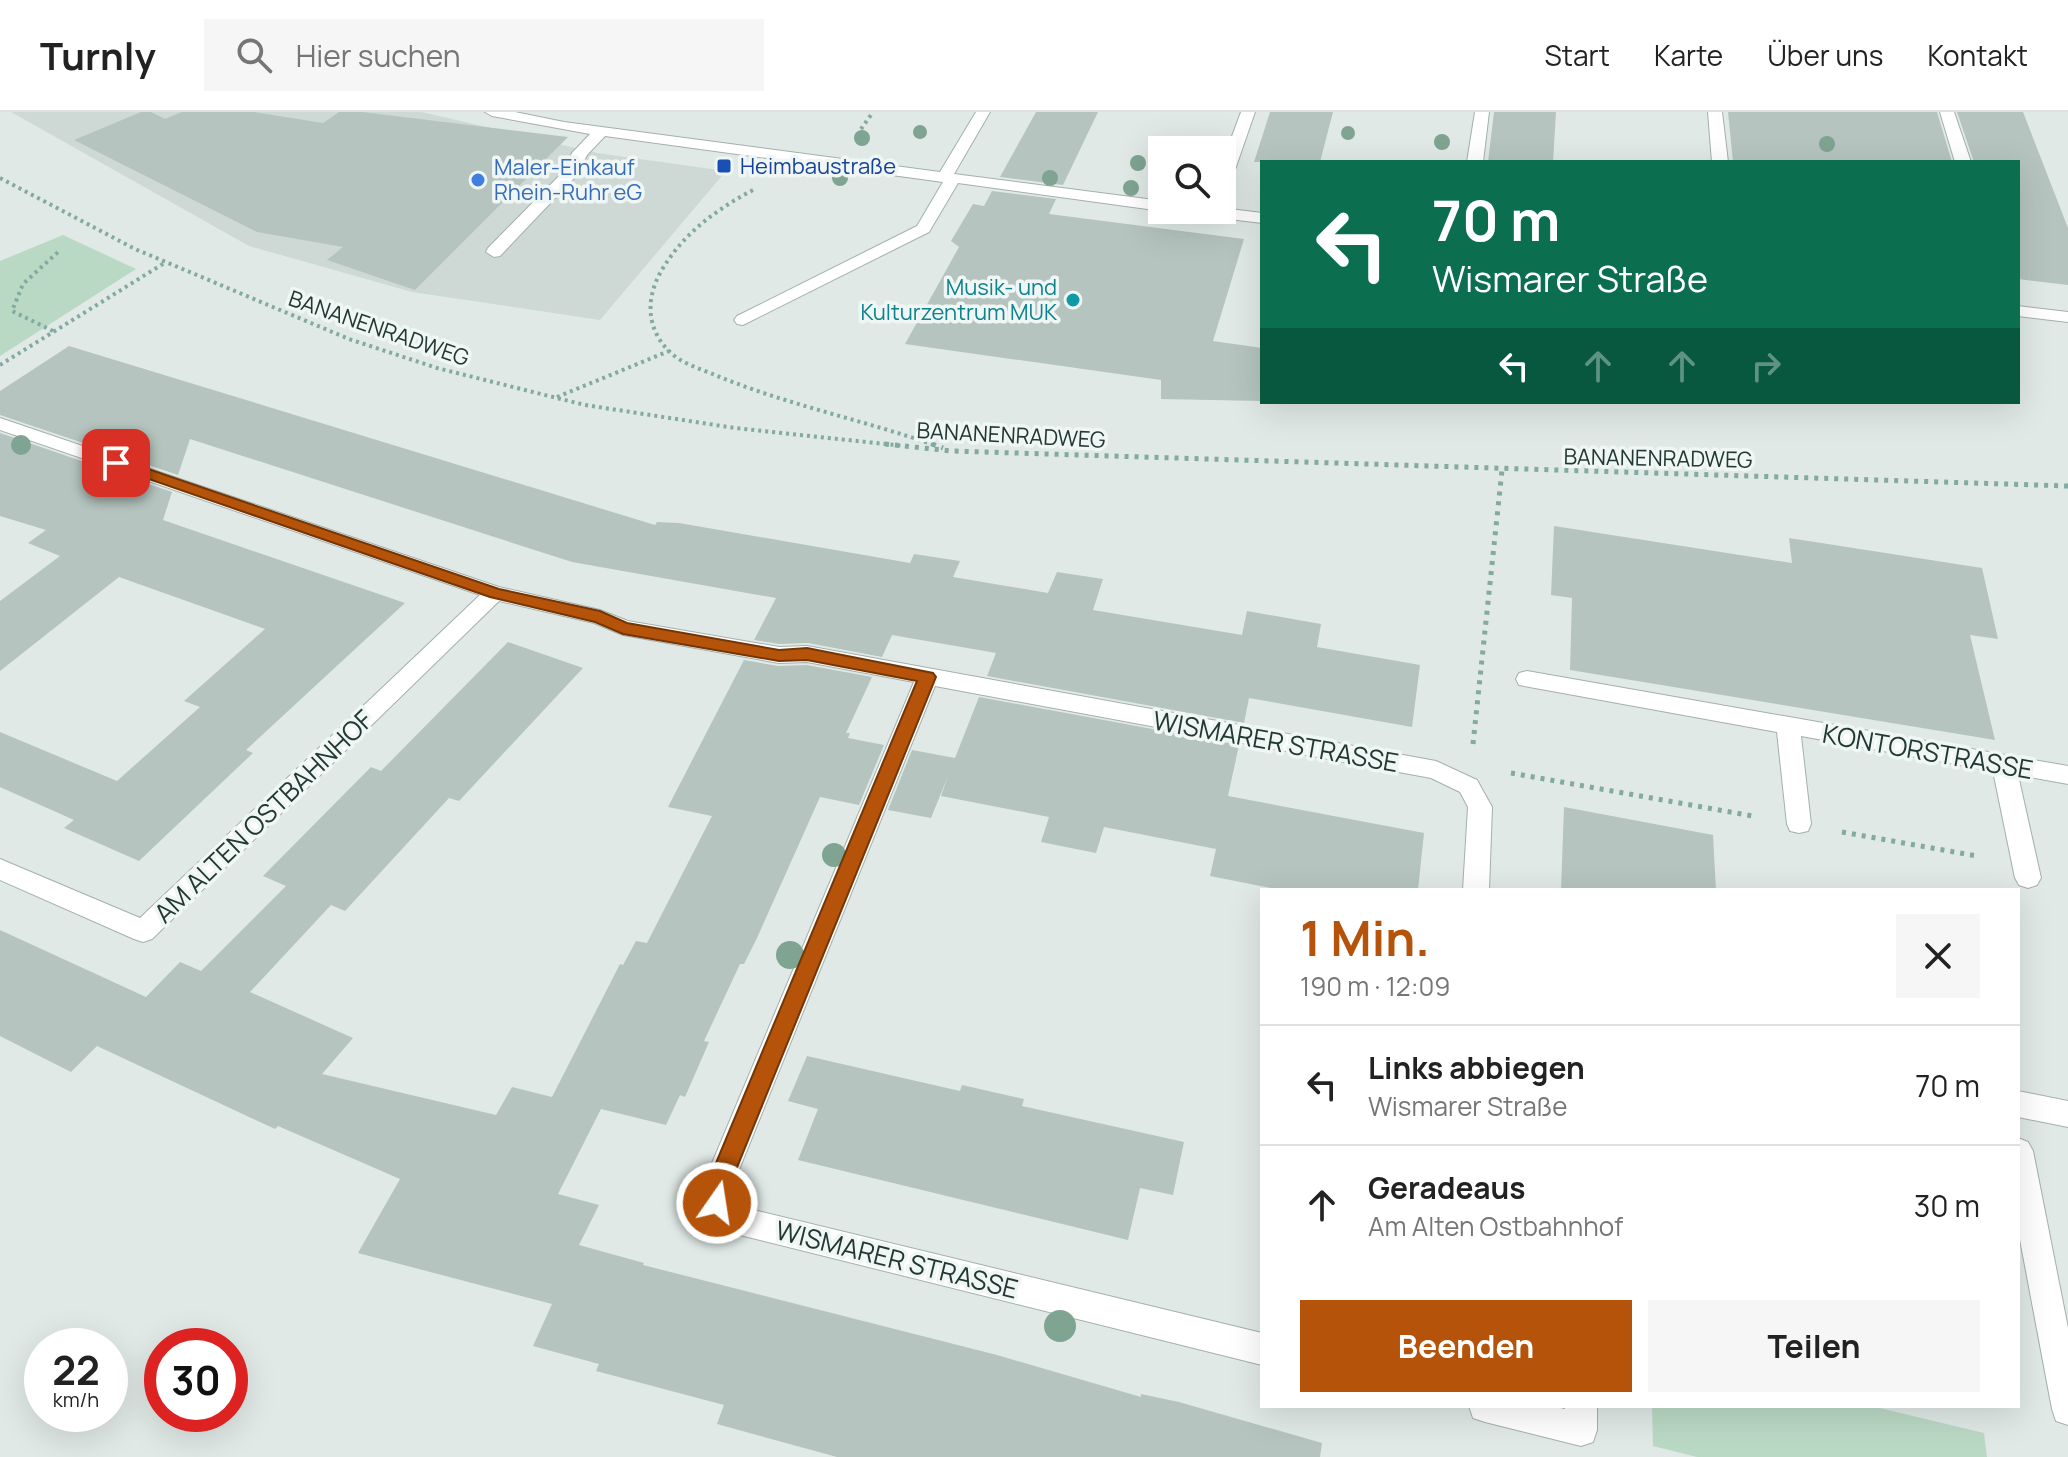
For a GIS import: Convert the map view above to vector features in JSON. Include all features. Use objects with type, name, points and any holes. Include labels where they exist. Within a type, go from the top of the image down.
[{"type":"street","points":[[492,112],[601,131],[1148,204]]},
{"type":"street","points":[[743,320],[923,229],[983,112]]},
{"type":"street","points":[[1236,145],[1248,112]]},
{"type":"street","points":[[1475,160],[1482,112]]},
{"type":"street","points":[[1715,112],[1720,160]]},
{"type":"street","points":[[1947,112],[1962,160]]},
{"type":"street","points":[[494,252],[572,172],[580,153],[601,131]]},
{"type":"street","points":[[1236,215],[1260,218]]},
{"type":"street","points":[[2020,311],[2068,317]]},
{"type":"street","points":[[0,424],[495,593]]},
{"type":"street","name":"WISMARER STRASSE","points":[[495,593],[600,617],[623,628],[779,655],[807,654],[1436,770],[1469,786],[1480,807],[1476,888]]},
{"type":"street","name":"AM ALTEN OSTBAHNHOF","points":[[0,869],[143,931],[495,593]]},
{"type":"street","name":"WISMARER STRASSE","points":[[927,677],[717,1187],[717,1203],[732,1219],[1260,1349]]},
{"type":"street","name":"KONTORSTRASSE","points":[[1527,679],[2068,775]]},
{"type":"street","name":"KONTORSTRASSE","points":[[1788,726],[1799,824]]},
{"type":"street","points":[[2004,764],[2028,878]]},
{"type":"street","points":[[2020,1104],[2068,1114]]},
{"type":"street","points":[[2020,1161],[2068,1409]]},
{"type":"street","points":[[1493,1408],[1581,1430],[1581,1408]]},
{"type":"path","name":"BANANENRADWEG","points":[[0,178],[42,202],[166,262],[349,339],[437,368],[556,398],[735,428],[952,451],[2068,486]]},
{"type":"path","points":[[54,331],[12,311],[15,294],[27,276],[58,252]]},
{"type":"path","points":[[0,365],[166,262]]},
{"type":"path","points":[[556,398],[669,351]]},
{"type":"path","points":[[1472,758],[1502,470]]},
{"type":"shaded area","points":[[11,112],[422,112],[597,153],[726,171],[600,320],[412,292],[249,246]]},
{"type":"green space","points":[[63,235],[136,269],[0,356],[0,261]]},
{"type":"green space","points":[[1652,1408],[1879,1408],[1984,1433],[1987,1457],[1697,1457],[1653,1446]]},
{"type":"building","points":[[141,112],[151,112],[165,119],[182,112],[254,112],[323,123],[339,112],[362,112],[568,137],[415,290],[327,260],[343,247],[257,232],[74,140]]},
{"type":"building","points":[[1036,112],[1098,112],[1063,185],[1000,177]]},
{"type":"building","points":[[1270,112],[1333,112],[1321,160],[1254,162]]},
{"type":"building","points":[[1494,112],[1556,112],[1553,160],[1488,160]]},
{"type":"building","points":[[1728,112],[1937,112],[1951,160],[1733,160]]},
{"type":"building","points":[[1957,112],[2023,112],[2068,228],[2068,285],[2020,279],[2020,160],[1973,160]]},
{"type":"building","name":"Musik- und Kulturzentrum MUK","points":[[992,191],[1056,199],[1049,214],[1244,239],[1213,341],[1260,348],[1260,401],[1161,399],[1161,380],[905,344],[959,247],[951,241],[973,204],[984,206]]},
{"type":"building","points":[[69,346],[655,525],[657,522],[679,523],[910,563],[914,554],[960,561],[953,577],[1048,593],[1057,572],[1103,579],[1093,610],[1242,635],[1247,611],[1321,624],[1317,647],[1420,665],[1412,727],[1249,698],[1244,723],[987,676],[996,653],[892,635],[882,657],[808,643],[779,644],[754,640],[776,598],[572,562],[190,439],[178,475],[0,415],[0,391]]},
{"type":"building","points":[[0,433],[172,492],[163,520],[405,603],[246,750],[253,753],[139,861],[64,828],[74,820],[0,787],[0,732],[117,781],[200,707],[184,701],[265,629],[119,577],[0,671],[0,601],[60,556],[28,543],[46,530],[0,516]]},
{"type":"building","points":[[1554,526],[1792,563],[1789,538],[1982,568],[1998,639],[1970,635],[1995,740],[1570,670],[1572,598],[1551,595]]},
{"type":"building","points":[[508,642],[583,668],[459,801],[449,798],[345,911],[331,905],[250,992],[353,1038],[322,1074],[496,1115],[512,1087],[552,1097],[620,964],[623,965],[636,941],[647,943],[712,816],[668,807],[744,660],[778,666],[807,665],[872,677],[846,733],[850,733],[848,738],[884,745],[859,805],[820,797],[757,938],[744,964],[740,964],[704,1041],[709,1042],[685,1097],[680,1095],[666,1125],[601,1109],[558,1194],[599,1205],[579,1245],[643,1265],[997,1355],[1141,1397],[1141,1394],[1179,1402],[1322,1443],[1320,1457],[837,1457],[717,1424],[724,1405],[596,1371],[599,1364],[533,1346],[552,1304],[358,1253],[400,1179],[278,1126],[275,1129],[97,1046],[71,1072],[0,1036],[0,930],[146,997],[180,962],[201,971],[286,886],[263,876],[371,767],[381,771]]},
{"type":"building","points":[[979,697],[1239,745],[1228,796],[1424,833],[1418,888],[1271,888],[1210,876],[1216,849],[1104,827],[1096,853],[1041,842],[1049,817],[941,796],[948,776],[931,818],[888,810],[912,750],[955,758]]},
{"type":"building","points":[[1564,807],[1713,835],[1716,888],[1561,888]]},
{"type":"building","points":[[807,1056],[960,1091],[962,1085],[1024,1099],[1022,1106],[1184,1142],[1173,1195],[1140,1188],[1128,1240],[798,1160],[818,1109],[788,1101]]},
{"type":"place","name":"Heimbaustraße","points":[[724,166]]},
{"type":"place","name":"Maler-Einkauf Rhein-Ruhr eG","points":[[478,180]]},
{"type":"place","name":"Musik- und Kulturzentrum MUK","points":[[1073,300]]},
{"type":"route","points":[[116,463],[495,593],[600,617],[623,628],[779,655],[807,654],[927,677],[717,1187],[717,1203]]}]
